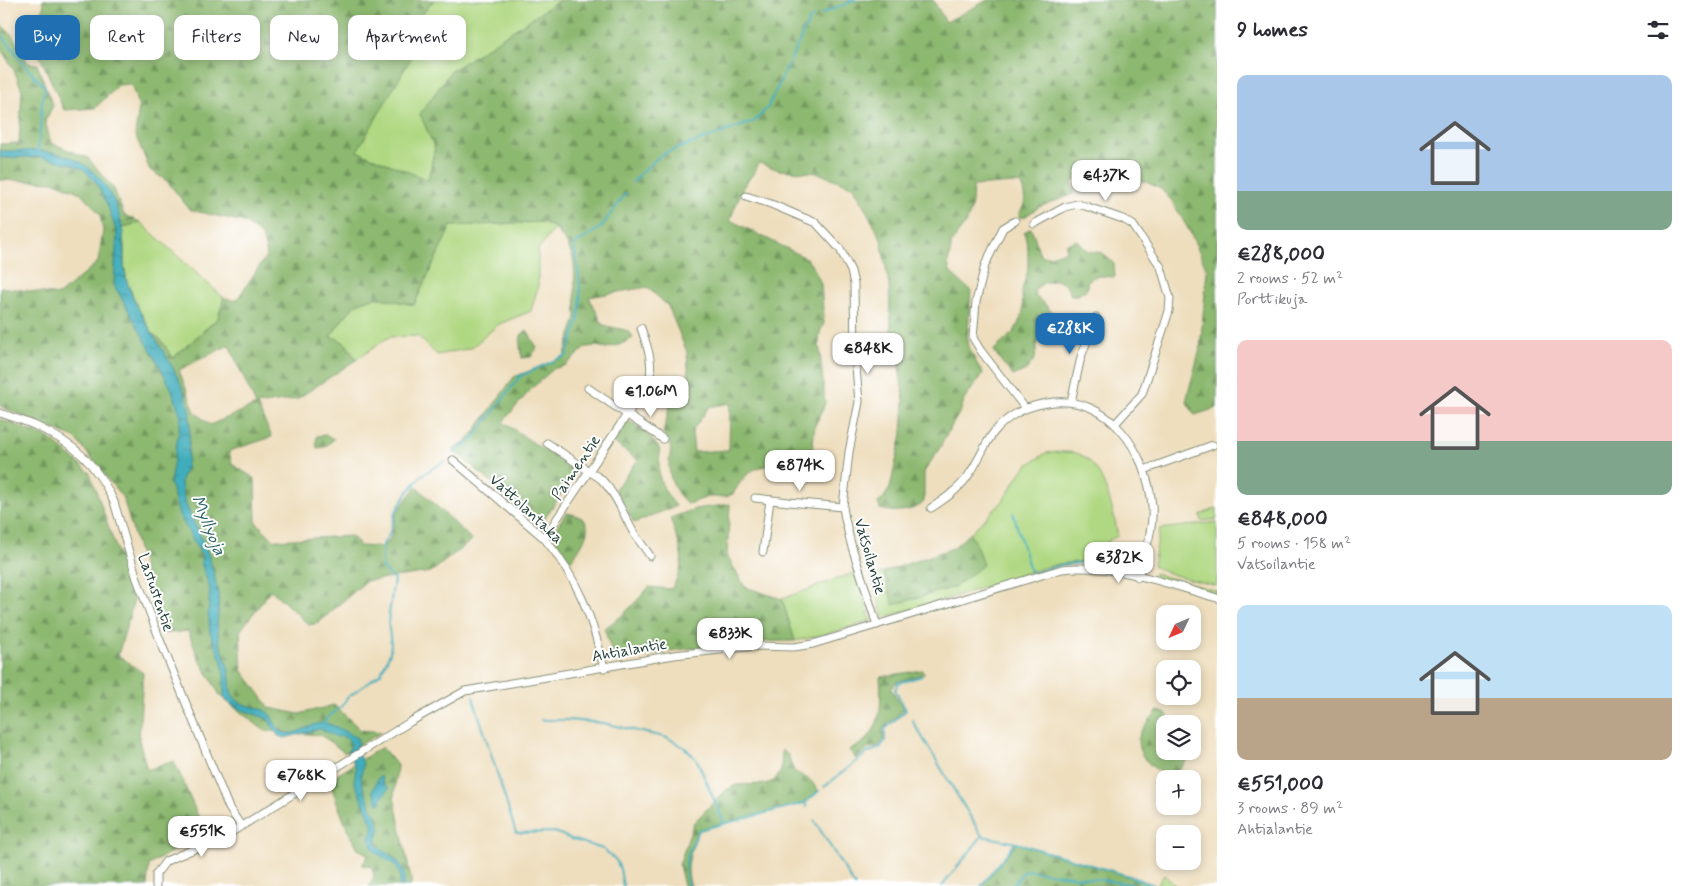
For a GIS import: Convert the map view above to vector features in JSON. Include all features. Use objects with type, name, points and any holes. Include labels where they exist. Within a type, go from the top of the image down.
[{"type":"street","name":"Vatsoilantie","points":[[746,196],[771,204],[816,223],[838,246],[852,271],[854,284],[855,356],[859,402],[849,452],[843,507],[851,544],[877,625]]},
{"type":"street","points":[[1034,224],[1065,207],[1077,204],[1085,206],[1123,219],[1133,225],[1161,267],[1170,298],[1169,310],[1142,394],[1136,403],[1115,424]]},
{"type":"street","points":[[1016,221],[1004,228],[986,265],[976,302],[973,336],[978,347],[1025,408]]},
{"type":"street","points":[[1071,402],[1079,364],[1096,317]]},
{"type":"street","name":"Paimentie","points":[[544,538],[649,382],[652,371],[650,354],[640,328]]},
{"type":"street","points":[[588,388],[663,439]]},
{"type":"street","points":[[931,508],[943,501],[967,478],[986,442],[998,427],[1013,415],[1025,408],[1051,402],[1071,402],[1096,410],[1115,424],[1133,447],[1144,470],[1150,494],[1152,517],[1149,539],[1138,577]]},
{"type":"street","name":"Lastustentie","points":[[0,413],[35,425],[67,442],[89,461],[108,490],[114,502],[137,579],[160,640],[229,808],[240,826]]},
{"type":"street","points":[[547,443],[589,471],[612,492],[622,507],[630,526],[650,556]]},
{"type":"street","points":[[1144,470],[1213,445]]},
{"type":"street","name":"Vattolantaka","points":[[454,460],[544,538],[563,564],[579,591],[596,634],[604,668]]},
{"type":"street","points":[[755,498],[843,507]]},
{"type":"street","points":[[763,552],[770,500]]},
{"type":"street","name":"Ahtialantie","points":[[156,886],[156,874],[166,861],[181,853],[218,840],[432,709],[465,692],[482,687],[692,653],[756,646],[794,647],[813,644],[1062,569],[1088,567],[1138,577],[1217,598]]},
{"type":"green space","points":[[42,0],[434,0],[421,15],[348,15],[348,60],[410,60],[357,151],[428,180],[435,149],[420,114],[451,71],[560,0],[933,0],[946,22],[988,0],[1217,0],[1217,408],[1195,415],[1186,401],[1200,349],[1207,270],[1191,234],[1172,201],[1161,189],[1144,181],[1127,182],[1084,174],[1078,176],[1072,183],[1074,194],[1039,207],[1023,218],[1019,217],[1024,199],[1021,184],[973,186],[970,213],[966,223],[952,242],[948,264],[950,272],[971,291],[967,342],[983,373],[964,400],[961,410],[941,446],[924,472],[924,502],[915,508],[903,511],[880,509],[878,503],[890,488],[902,434],[904,400],[891,334],[889,286],[881,239],[854,187],[818,173],[779,170],[759,163],[743,187],[730,220],[806,258],[815,270],[821,284],[824,323],[820,332],[819,342],[825,403],[815,425],[810,472],[774,466],[757,468],[749,473],[733,494],[725,497],[708,497],[688,504],[677,492],[672,482],[669,466],[670,446],[663,433],[670,405],[684,395],[689,381],[687,352],[668,306],[647,287],[589,297],[603,325],[629,331],[633,338],[619,345],[606,348],[586,347],[566,365],[553,369],[531,389],[503,422],[576,472],[541,524],[453,450],[469,439],[514,377],[564,357],[576,317],[574,261],[568,245],[555,228],[543,222],[451,226],[414,305],[377,297],[356,304],[330,337],[346,344],[356,360],[297,399],[257,405],[272,437],[229,451],[232,464],[255,479],[256,522],[274,540],[352,536],[360,546],[380,547],[387,543],[391,537],[396,514],[416,486],[472,540],[431,572],[366,581],[318,623],[309,625],[271,590],[240,631],[242,670],[270,708],[299,714],[334,705],[361,730],[382,732],[345,753],[321,735],[265,731],[221,697],[198,657],[188,631],[163,634],[123,498],[76,439],[0,406],[0,287],[59,295],[98,262],[103,231],[100,214],[81,193],[55,182],[0,180],[0,144],[19,143],[22,90],[13,68],[0,48],[0,23],[15,40],[15,60],[26,60],[28,63],[37,64],[53,106],[45,121],[51,143],[88,158],[114,189],[124,215],[140,222],[122,228],[127,282],[138,308],[153,334],[160,339],[173,358],[218,318],[224,298],[236,301],[267,255],[262,236],[244,222],[190,210],[167,181],[150,170],[135,134],[139,108],[131,84],[119,85],[95,108],[64,110],[42,60],[80,60],[80,15],[41,15],[44,4]],"holes":[[[229,345],[256,405],[210,425],[195,412],[179,370]],[[730,403],[729,450],[694,452],[692,431],[709,407]]]},
{"type":"green space","points":[[434,0],[560,0],[451,71],[428,180],[356,151],[409,60],[466,60],[466,15],[421,15]]},
{"type":"green space","points":[[140,222],[224,298],[218,318],[173,358],[160,339],[153,334],[138,308],[127,282],[122,227]]},
{"type":"green space","points":[[543,222],[555,228],[538,249],[538,286],[531,311],[499,324],[471,348],[437,355],[418,336],[389,337],[356,360],[346,344],[330,337],[350,310],[370,298],[414,305],[451,226]]},
{"type":"green space","points":[[1031,228],[1041,256],[1050,256],[1066,251],[1066,244],[1077,240],[1088,251],[1103,253],[1114,264],[1115,277],[1096,276],[1087,281],[1087,289],[1078,295],[1071,295],[1067,286],[1057,280],[1043,283],[1034,290],[1036,297],[1047,306],[1052,314],[1040,337],[1035,359],[1026,370],[1013,376],[993,351],[1014,332],[1023,314],[1022,290],[1028,270],[1028,249],[1024,232]]},
{"type":"green space","points":[[527,330],[537,348],[531,357],[522,358],[521,335]]},
{"type":"green space","points":[[0,419],[49,438],[90,473],[134,600],[118,655],[143,673],[139,740],[147,770],[174,761],[205,832],[149,865],[147,886],[0,886]]},
{"type":"green space","points":[[629,421],[645,431],[660,451],[659,476],[666,492],[676,506],[634,523],[615,489],[638,460],[614,443]]},
{"type":"green space","points":[[326,435],[334,439],[325,447],[317,448],[317,436]]},
{"type":"green space","points":[[1046,453],[1077,453],[1089,461],[1096,469],[1107,491],[1118,536],[1109,540],[1102,563],[1073,562],[1046,567],[925,605],[883,616],[871,576],[884,572],[894,605],[975,541],[969,534],[1003,501],[1026,466]]},
{"type":"green space","points":[[730,504],[727,556],[745,587],[782,599],[795,641],[746,642],[677,650],[612,661],[611,649],[604,628],[622,615],[649,587],[671,589],[677,579],[681,553],[670,518],[695,509]]},
{"type":"green space","points":[[1217,508],[1217,519],[1202,521],[1200,515]]},
{"type":"green space","points":[[566,513],[584,520],[587,526],[584,539],[571,561],[552,534]]},
{"type":"green space","points":[[1217,522],[1217,586],[1173,575],[1153,565],[1160,529]]},
{"type":"green space","points":[[969,534],[975,541],[983,565],[955,587],[893,605],[884,572],[953,548]]},
{"type":"green space","points":[[1117,545],[1142,552],[1135,570],[1131,572],[1111,567],[1111,555]]},
{"type":"green space","points":[[856,572],[871,621],[795,641],[782,599]]},
{"type":"green space","points":[[1154,573],[1217,591],[1217,595],[1154,578]]},
{"type":"green space","points":[[922,670],[925,673],[896,682],[891,689],[904,709],[883,729],[883,741],[878,747],[869,748],[856,759],[849,750],[868,737],[878,720],[881,700],[880,677]]},
{"type":"green space","points":[[1157,711],[1166,713],[1167,715],[1156,715],[1156,760],[1187,760],[1178,770],[1157,770],[1146,760],[1139,748],[1138,741],[1146,725]]},
{"type":"green space","points":[[382,747],[397,765],[394,797],[411,886],[369,886],[374,877],[372,867],[362,865],[369,855],[358,849],[344,821],[329,780]]},
{"type":"green space","points":[[782,750],[788,755],[794,771],[810,780],[819,791],[805,803],[699,830],[688,865],[691,886],[684,886],[679,865],[694,822],[725,791],[736,785],[765,784],[774,781],[781,771]]},
{"type":"green space","points":[[1017,843],[1157,885],[981,886]]},
{"type":"green space","points":[[1164,875],[1176,886],[1156,886]]},
{"type":"water","points":[[0,151],[45,151],[72,158],[92,170],[113,199],[121,222],[127,282],[141,314],[177,375],[189,408],[188,458],[181,483],[182,491],[184,500],[205,546],[214,575],[218,593],[218,633],[228,667],[232,693],[238,701],[267,712],[282,732],[294,733],[316,724],[325,723],[357,738],[359,743],[356,749],[363,766],[362,781],[380,827],[376,841],[377,845],[401,865],[405,877],[404,886],[399,886],[399,873],[394,864],[376,852],[372,846],[369,838],[374,828],[354,781],[356,768],[348,751],[351,745],[348,739],[341,736],[337,737],[320,729],[285,738],[278,736],[268,719],[237,708],[224,699],[222,662],[210,633],[208,612],[210,589],[201,563],[202,556],[179,515],[170,483],[181,417],[172,390],[114,285],[117,233],[107,204],[95,181],[83,169],[71,164],[43,157],[0,158]]},
{"type":"water","points":[[381,776],[383,783],[389,788],[381,799],[382,802],[378,804],[372,792],[378,778]]},
{"type":"waterway","points":[[821,14],[855,0]]},
{"type":"waterway","points":[[633,182],[662,154],[755,121],[768,107],[810,19],[813,17]]},
{"type":"waterway","points":[[0,33],[24,65],[45,87],[37,153]]},
{"type":"waterway","points":[[454,453],[473,439],[520,376],[567,355],[578,321],[580,303],[579,273],[573,246],[601,227],[626,193]]},
{"type":"waterway","points":[[323,725],[327,718],[341,707],[347,698],[381,673],[390,653],[391,644],[388,622],[394,579],[382,568],[383,544],[389,535],[395,513],[407,493],[422,475],[445,461]]},
{"type":"waterway","points":[[1013,513],[1031,574],[1061,565],[1080,563]]},
{"type":"waterway","points":[[824,787],[867,753],[880,748],[885,741],[885,729],[906,710],[895,690],[898,683],[922,676]]},
{"type":"waterway","points":[[473,697],[516,833],[555,832],[603,849],[616,860],[620,869],[623,886]]},
{"type":"waterway","points":[[541,720],[603,723],[668,738],[684,747],[697,760],[724,823]]},
{"type":"waterway","points":[[912,720],[982,836],[1017,843],[1129,876],[1156,886]]},
{"type":"waterway","points":[[688,886],[685,870],[687,857],[699,830],[805,803],[819,791]]},
{"type":"waterway","points":[[805,803],[807,807]]},
{"type":"waterway","points":[[814,820],[855,886]]},
{"type":"waterway","points":[[942,886],[982,836]]},
{"type":"waterway","points":[[981,886],[1015,843]]},
{"type":"waterway","points":[[1012,886],[1025,870],[1139,885],[1155,885]]},
{"type":"water label","name":"Myllyoja","points":[[209,525]]}]
